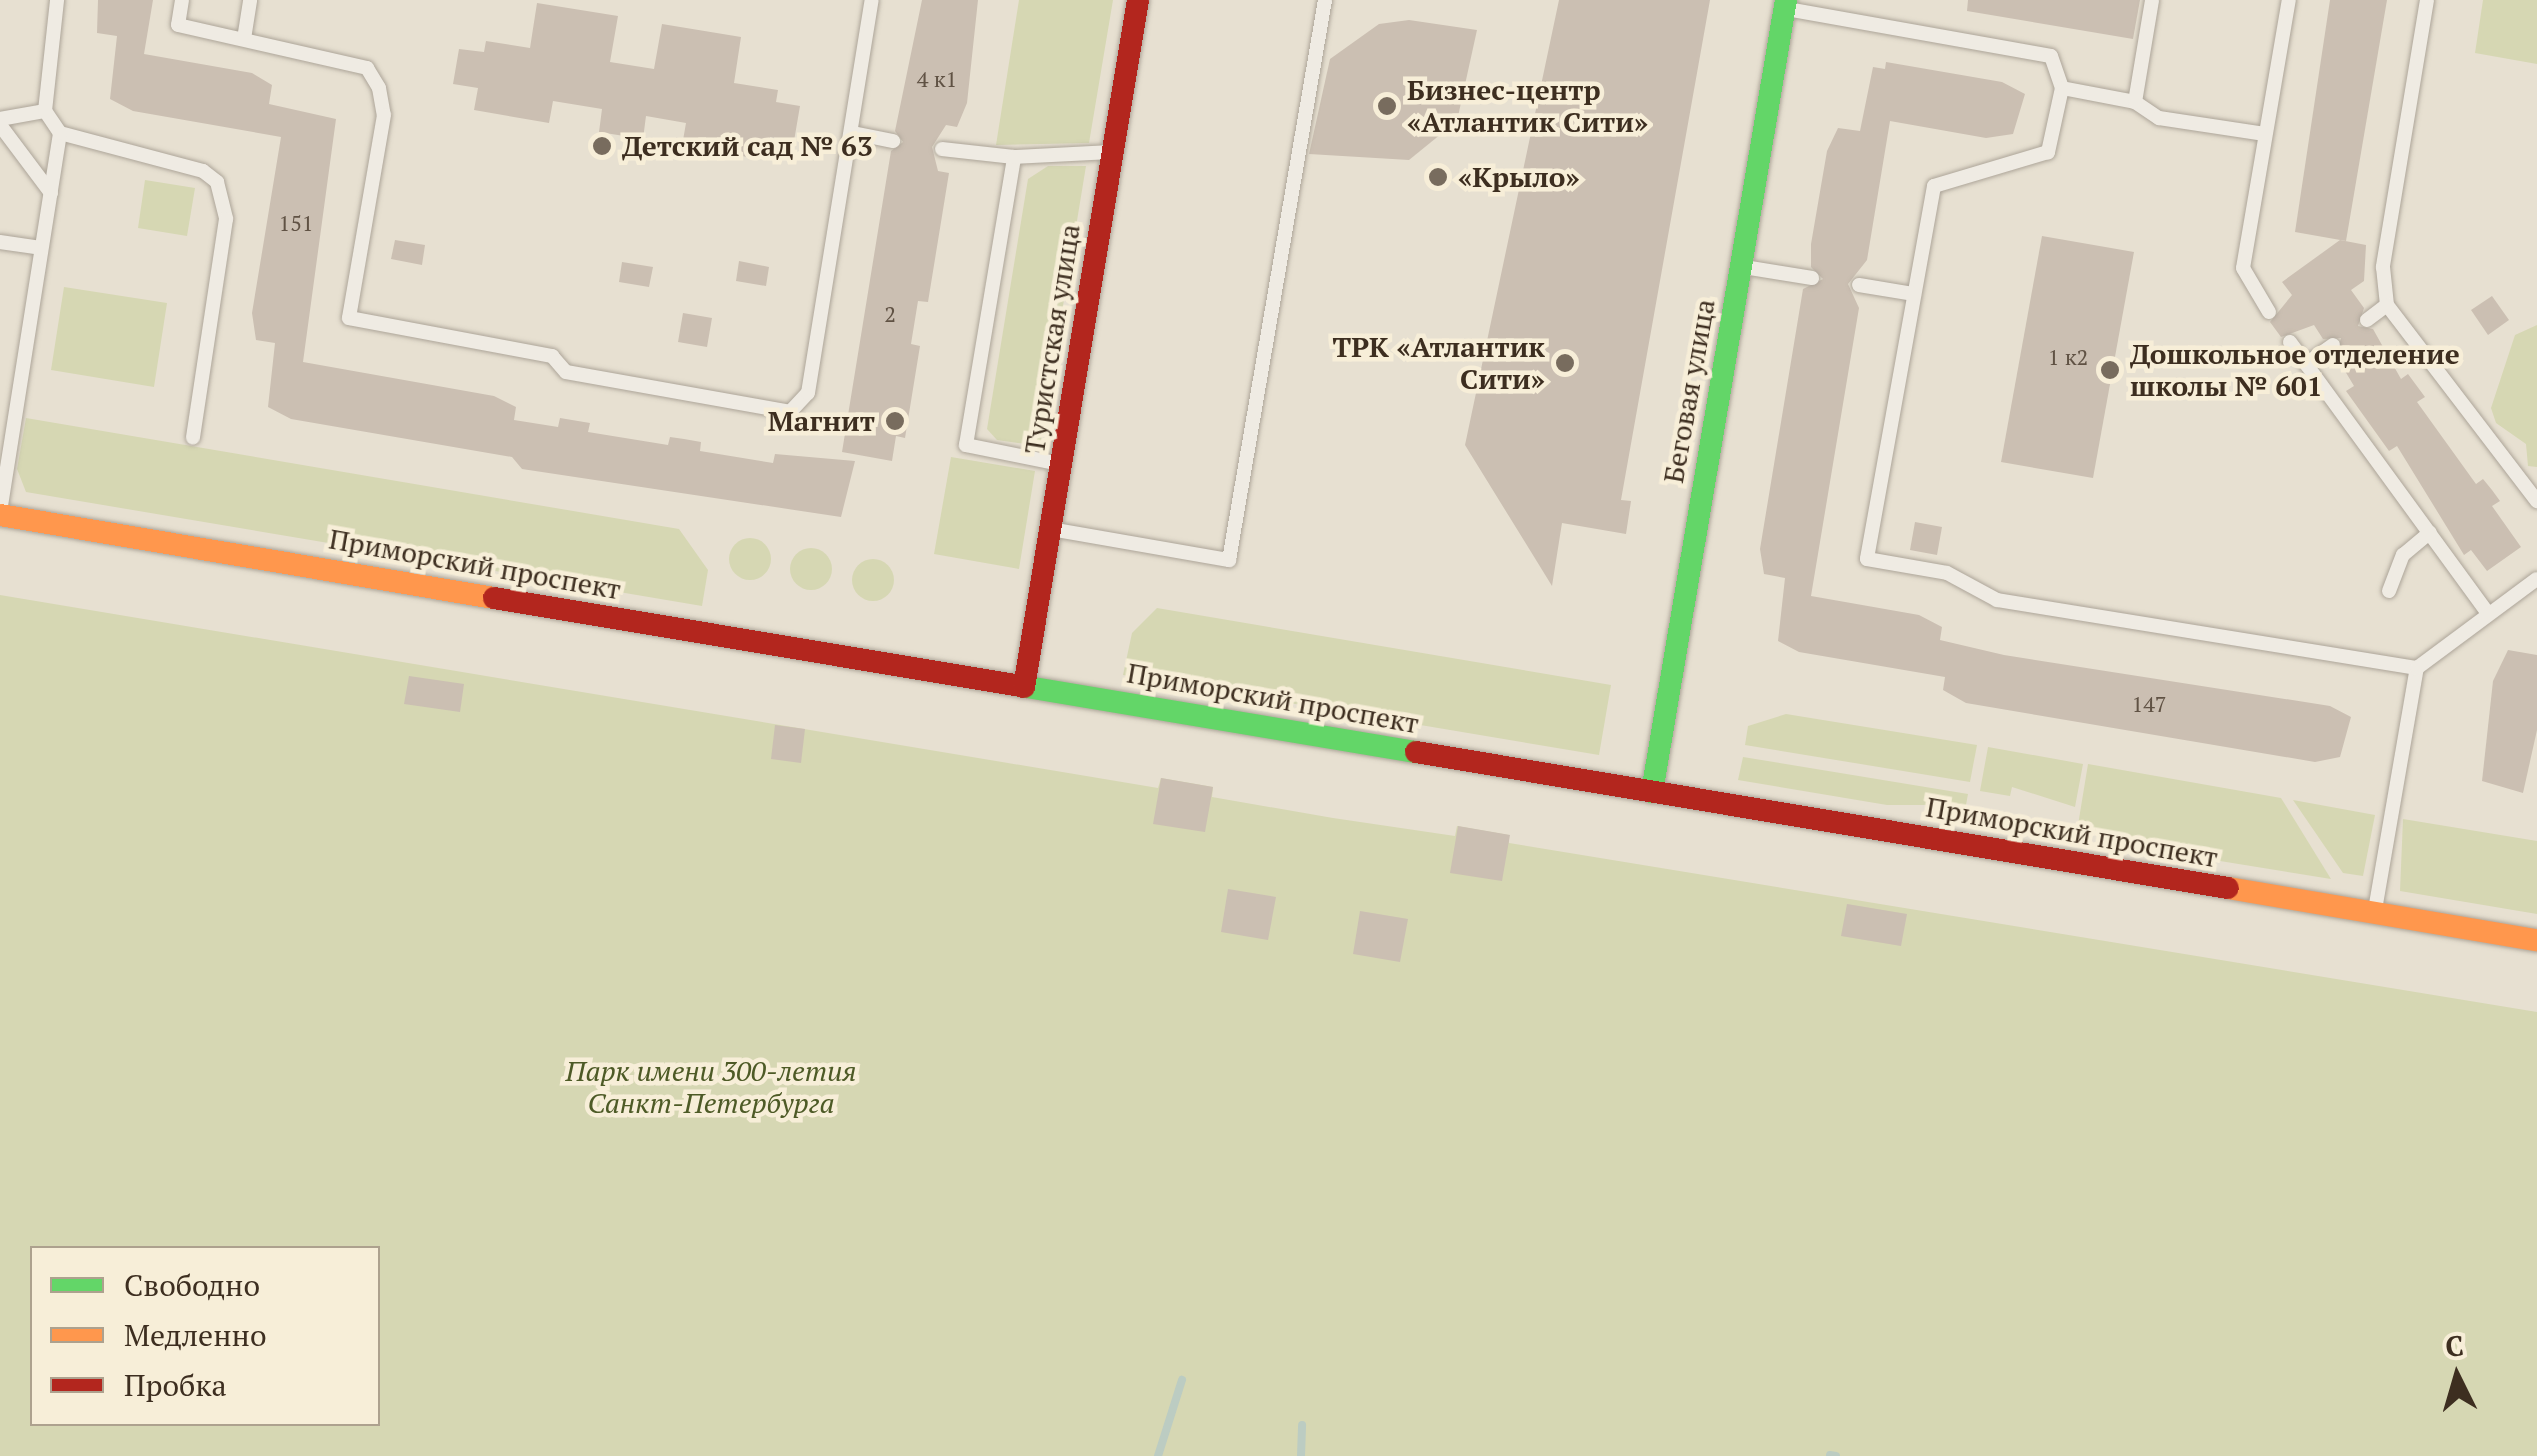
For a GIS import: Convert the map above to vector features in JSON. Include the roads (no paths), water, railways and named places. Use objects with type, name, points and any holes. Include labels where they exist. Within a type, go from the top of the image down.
[{"type":"street","name":"Туристская улица","points":[[1024,687],[1138,0]]},
{"type":"street","name":"Беговая улица","points":[[1652,792],[1786,4]]},
{"type":"street","name":"Приморский проспект","points":[[0,514],[2537,940]]},
{"type":"lane","points":[[56,0],[45,111],[60,132],[203,171],[217,182],[226,219],[193,438]]},
{"type":"lane","points":[[182,0],[178,25],[366,68],[379,88],[384,115],[349,318],[552,356],[566,372],[790,412],[808,393],[872,0]]},
{"type":"lane","points":[[244,39],[250,0]]},
{"type":"lane","points":[[1050,529],[1229,560],[1326,0]]},
{"type":"lane","points":[[2135,102],[2152,0]]},
{"type":"lane","points":[[2270,312],[2242,268],[2289,0]]},
{"type":"lane","points":[[2426,0],[2383,267],[2387,306],[2537,501]]},
{"type":"lane","points":[[1786,4],[2051,56],[2062,88],[2048,152],[1934,186],[1867,560],[1946,573],[1996,600],[2418,668]]},
{"type":"lane","points":[[2062,88],[2135,102],[2159,118],[2265,134]]},
{"type":"lane","points":[[45,111],[0,121],[51,194]]},
{"type":"lane","points":[[0,514],[60,132]]},
{"type":"lane","points":[[853,133],[893,141]]},
{"type":"lane","points":[[942,149],[1014,157],[1113,151]]},
{"type":"lane","points":[[1014,157],[966,445],[1061,464]]},
{"type":"lane","points":[[0,242],[41,248]]},
{"type":"lane","points":[[1741,266],[1812,278]]},
{"type":"lane","points":[[1859,285],[1914,294]]},
{"type":"lane","points":[[2367,320],[2387,306]]},
{"type":"lane","points":[[2290,342],[2488,614]]},
{"type":"lane","points":[[2306,364],[2333,345]]},
{"type":"lane","points":[[2390,591],[2403,555],[2430,532]]},
{"type":"lane","points":[[2375,913],[2418,668],[2537,579]]},
{"type":"waterway","points":[[1158,1456],[1182,1380]]},
{"type":"waterway","points":[[1301,1456],[1302,1425]]},
{"type":"waterway","points":[[1830,1455],[1836,1456]]},
{"type":"place","name":"Бизнес-центр «Атлантик Сити»","points":[[1387,106]]},
{"type":"place","name":"Детский сад № 63","points":[[602,146]]},
{"type":"place","name":"«Крыло»","points":[[1438,177]]},
{"type":"place","name":"ТРК «Атлантик Сити»","points":[[1565,363]]},
{"type":"place","name":"Дошкольное отделение школы № 601","points":[[2110,370]]},
{"type":"place","name":"Магнит","points":[[895,421]]},
{"type":"park label","name":"Парк имени 300-летия Санкт-Петербурга","points":[[711,1087]]}]
